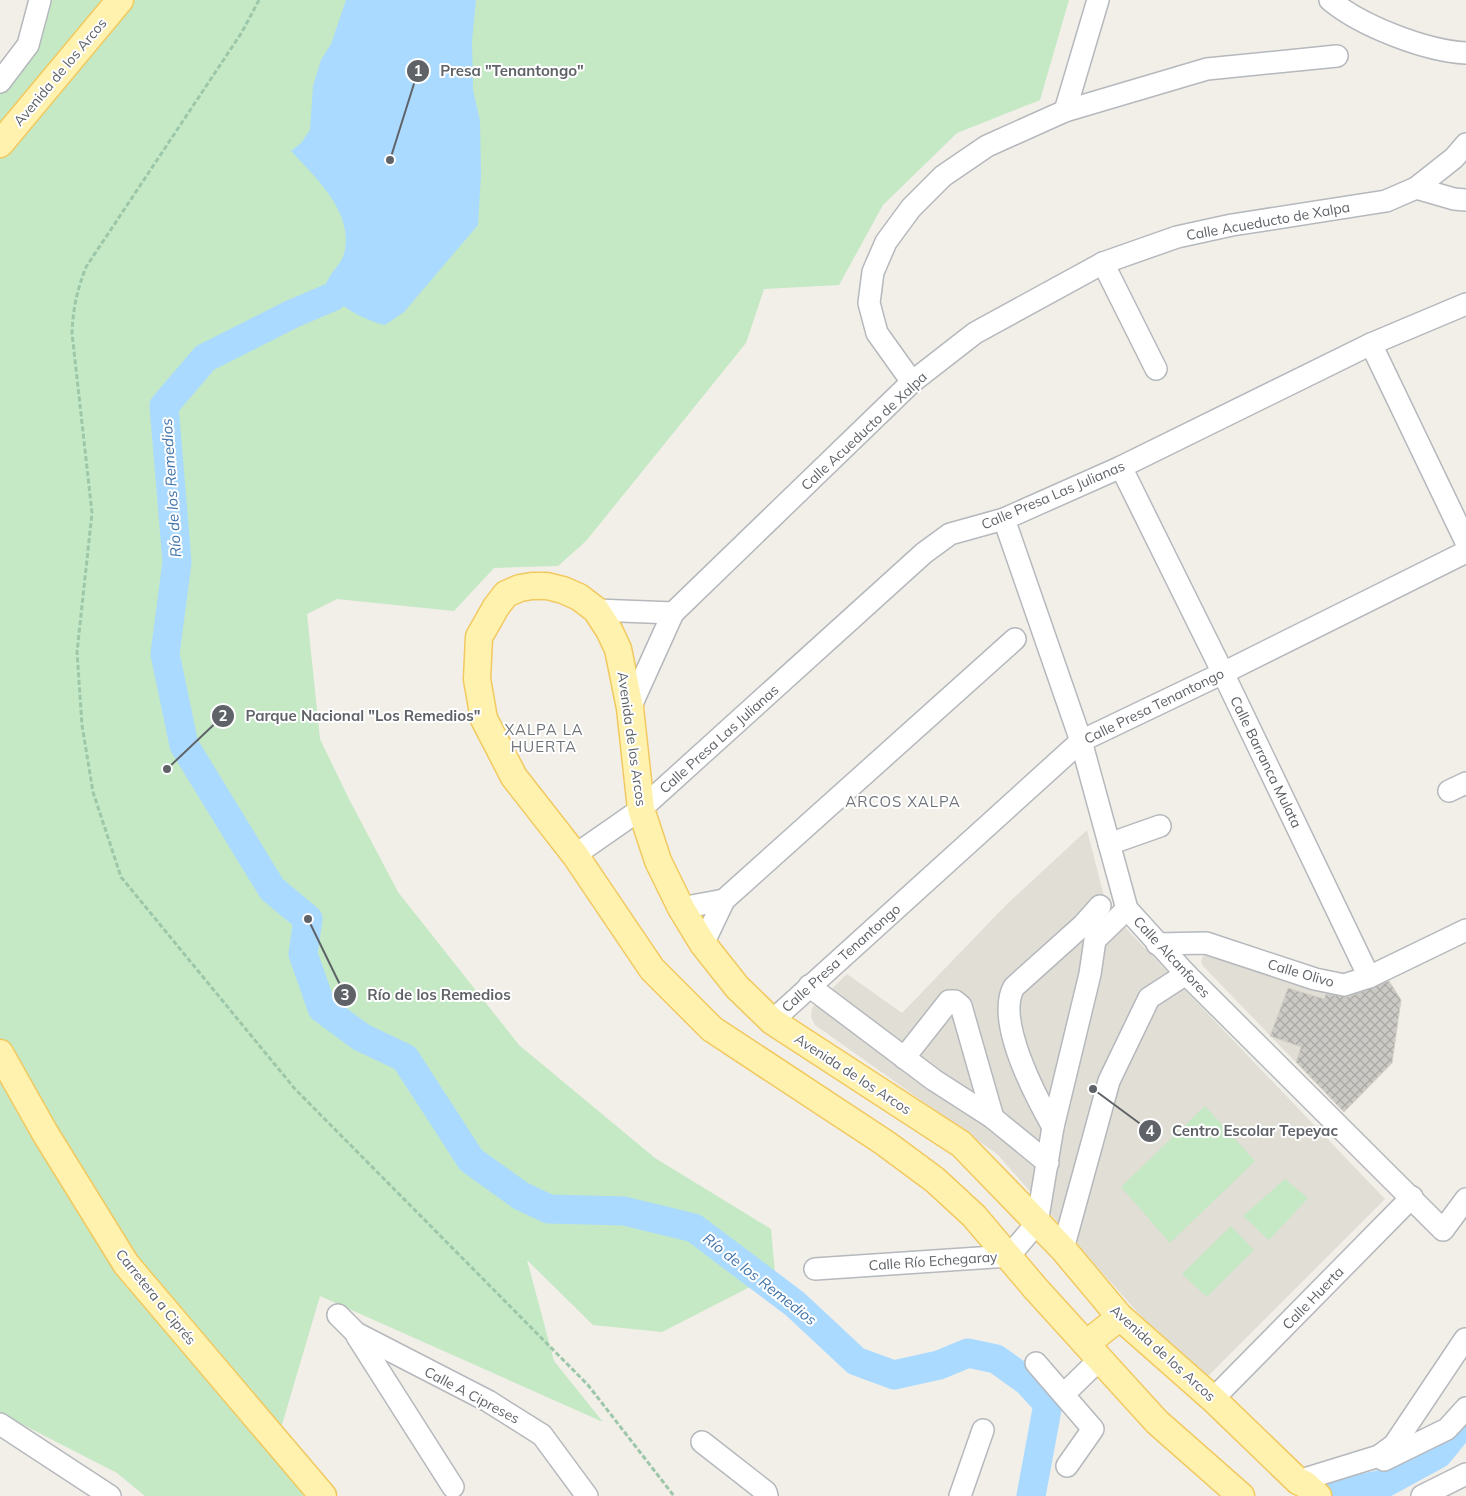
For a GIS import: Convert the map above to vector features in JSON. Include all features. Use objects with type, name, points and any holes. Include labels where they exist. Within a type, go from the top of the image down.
[{"type":"main road","name":"Avenida de los Arcos","points":[[0,144],[120,0]]},
{"type":"main road","name":"Avenida de los Arcos","points":[[1241,1496],[1157,1422],[974,1216],[935,1180],[885,1143],[712,1029],[652,969],[575,855],[514,777],[484,719],[477,679],[476,657],[479,637],[506,594],[520,588],[547,586],[580,597],[596,610],[618,649],[630,708],[641,809],[658,861],[681,908],[703,944],[737,987],[772,1021],[961,1144],[1063,1249],[1120,1317],[1213,1399],[1309,1488]]},
{"type":"main road","name":"Carretera a Ciprés","points":[[0,1053],[45,1134],[126,1264],[324,1496]]},
{"type":"main road","points":[[1093,1351],[1120,1317]]},
{"type":"street","points":[[0,82],[28,45],[40,0]]},
{"type":"street","points":[[1065,111],[1098,0]]},
{"type":"street","points":[[1330,0],[1342,10],[1391,34],[1466,53]]},
{"type":"street","points":[[912,382],[877,333],[869,303],[873,272],[886,242],[911,208],[943,176],[986,146],[1065,111],[1207,69],[1338,56]]},
{"type":"street","name":"Calle Acueducto de Xalpa","points":[[630,708],[673,613],[912,382],[975,333],[1103,263],[1177,237],[1232,225],[1386,201],[1416,188],[1454,158],[1466,144]]},
{"type":"street","points":[[1416,188],[1454,199],[1466,200]]},
{"type":"street","points":[[1103,263],[1156,369]]},
{"type":"street","name":"Calle Presa Las Julianas","points":[[575,855],[641,809],[924,553],[950,534],[1004,518],[1121,467],[1371,344],[1466,304]]},
{"type":"street","points":[[1371,344],[1466,542]]},
{"type":"street","name":"Calle Barranca Mulata","points":[[1121,467],[1223,673],[1369,977]]},
{"type":"street","name":"Calle Alcanfores","points":[[1004,518],[1081,741],[1127,909],[1186,974],[1412,1197],[1443,1230],[1466,1199]]},
{"type":"street","name":"Calle Presa Tenantongo","points":[[772,1021],[1081,741],[1223,673],[1466,552]]},
{"type":"street","points":[[596,610],[673,613]]},
{"type":"street","points":[[703,944],[724,900],[1015,639]]},
{"type":"street","points":[[1109,844],[1160,826]]},
{"type":"street","points":[[681,908],[724,900]]},
{"type":"street","points":[[1037,1223],[1048,1163],[1052,1128],[1090,974],[1089,933],[1100,906]]},
{"type":"street","points":[[1052,1128],[1016,1050],[1009,1006],[1010,995],[1014,987],[1089,933],[1127,909]]},
{"type":"street","name":"Calle Olivo","points":[[1157,944],[1206,943],[1315,979],[1344,986],[1369,977],[1466,930]]},
{"type":"street","points":[[1063,1249],[1109,1081],[1149,998],[1186,974]]},
{"type":"street","points":[[809,986],[904,1058],[993,1118],[1048,1163]]},
{"type":"street","points":[[904,1058],[949,1001],[954,1000],[961,1006],[993,1118]]},
{"type":"street","name":"Calle Huerta","points":[[1213,1399],[1412,1197]]},
{"type":"street","name":"Calle Río Echegaray","points":[[815,1268],[1009,1256],[1037,1223]]},
{"type":"street","name":"Calle A Cipreses","points":[[338,1315],[356,1333],[488,1401],[542,1435],[587,1496]]},
{"type":"street","points":[[356,1333],[453,1487]]},
{"type":"street","points":[[1309,1488],[1379,1456],[1394,1445],[1464,1339]]},
{"type":"street","points":[[1064,1394],[1093,1351]]},
{"type":"street","points":[[1036,1363],[1094,1430],[1066,1466]]},
{"type":"street","points":[[1309,1488],[1365,1470],[1447,1429],[1466,1408]]},
{"type":"street","points":[[0,1424],[110,1496]]},
{"type":"street","points":[[960,1496],[984,1430]]},
{"type":"street","points":[[702,1442],[766,1492],[767,1496]]},
{"type":"street","points":[[1422,1496],[1466,1474]]},
{"type":"path","points":[[259,0],[242,32],[86,268],[77,288],[72,311],[72,333],[92,513],[77,652],[82,725],[94,792],[121,877],[295,1089],[588,1385],[674,1496]]},
{"type":"shaded area","points":[[1087,830],[1105,900],[1097,924],[1118,920],[1385,1199],[1203,1381],[1163,1341],[997,1154],[815,1025],[811,1017],[812,1008],[847,974],[902,1013],[1006,905]]},
{"type":"shaded area","points":[[1208,953],[1291,980],[1387,978],[1401,1000],[1392,1063],[1344,1112],[1203,966],[1201,962],[1203,956]]},
{"type":"green space","points":[[40,0],[1069,0],[1040,100],[957,133],[883,205],[839,285],[764,289],[746,343],[586,541],[558,566],[494,568],[454,611],[337,599],[307,614],[320,739],[398,892],[519,1045],[655,1158],[771,1229],[775,1274],[662,1332],[593,1325],[527,1260],[554,1361],[603,1422],[320,1296],[281,1428],[336,1496],[145,1496],[117,1473],[4,1415],[0,1416],[0,92]]},
{"type":"green space","points":[[1205,1106],[1255,1161],[1170,1243],[1121,1187]]},
{"type":"green space","points":[[1285,1179],[1308,1198],[1269,1240],[1243,1216]]},
{"type":"green space","points":[[1231,1226],[1254,1250],[1207,1297],[1182,1274]]},
{"type":"water","points":[[346,0],[476,0],[472,41],[473,90],[480,121],[481,175],[478,225],[404,312],[385,325],[368,320],[353,312],[325,291],[327,281],[344,254],[346,239],[344,224],[331,197],[291,151],[301,143],[310,130],[313,86],[321,60],[331,44]]},
{"type":"building","points":[[1389,981],[1401,1000],[1392,1063],[1344,1112],[1296,1062],[1301,1047],[1270,1036],[1288,988],[1324,999],[1326,994],[1348,997]]},
{"type":"waterway","name":"Río de los Remedios","points":[[332,297],[292,314],[205,358],[164,406],[177,562],[165,654],[184,745],[272,889],[308,919],[303,954],[322,1008],[361,1037],[405,1058],[471,1160],[521,1196],[549,1209],[624,1211],[694,1228],[795,1304],[856,1361],[894,1375],[939,1365],[968,1353],[996,1359],[1027,1381],[1048,1404],[1031,1496]]},
{"type":"waterway","name":"Río de los Remedios","points":[[1329,1496],[1383,1484],[1438,1454],[1466,1420]]},
{"type":"place","name":"Presa \"Tenantongo\"","points":[[390,160]]},
{"type":"place","name":"Parque Nacional \"Los Remedios\"","points":[[167,769]]},
{"type":"place","name":"Río de los Remedios","points":[[308,919]]},
{"type":"place","name":"Centro Escolar Tepeyac","points":[[1093,1089]]},
{"type":"district","name":"XALPA LA HUERTA","points":[[544,738]]},
{"type":"district","name":"ARCOS XALPA","points":[[903,801]]}]
